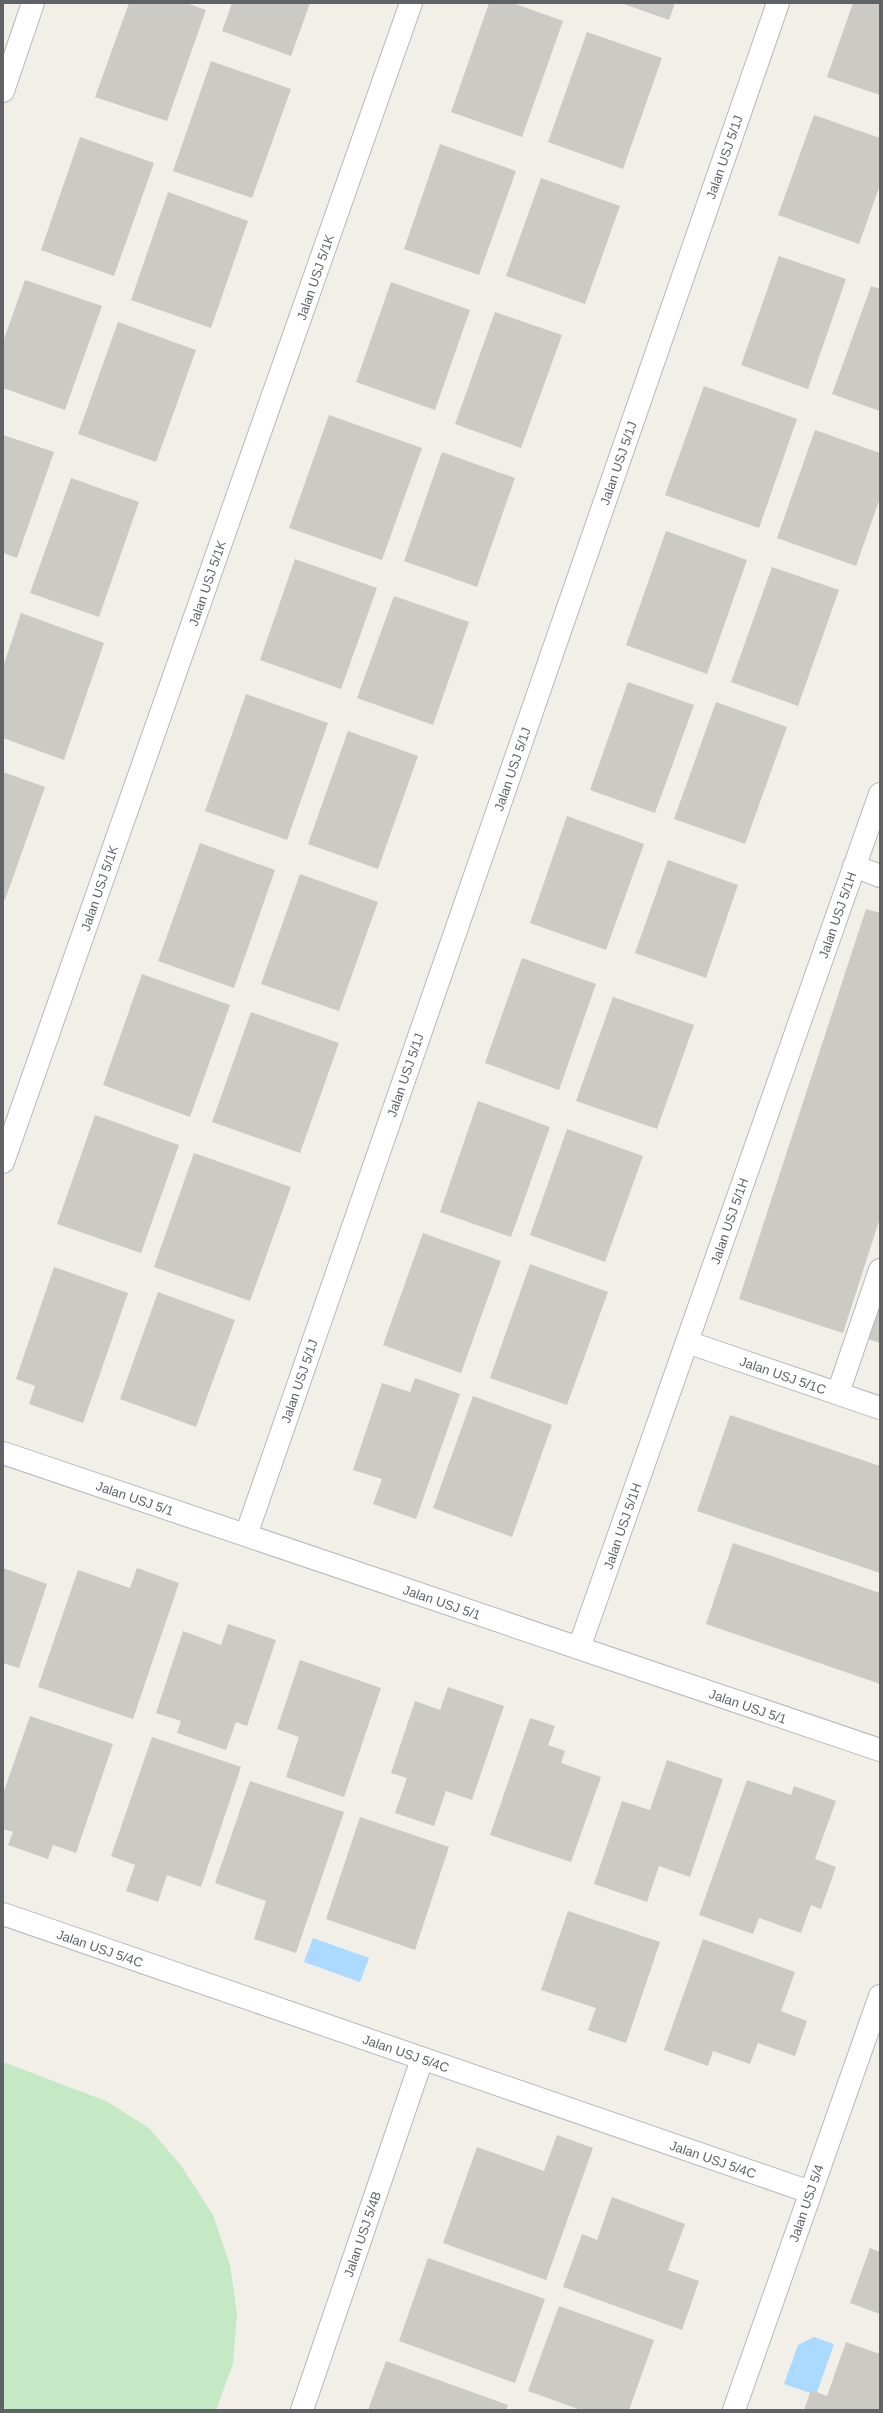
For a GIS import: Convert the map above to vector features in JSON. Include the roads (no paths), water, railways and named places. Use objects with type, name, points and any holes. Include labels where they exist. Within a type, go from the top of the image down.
[{"type":"street","points":[[3,91],[33,3]]},
{"type":"street","name":"Jalan USJ 5/1K","points":[[3,1162],[411,3]]},
{"type":"street","name":"Jalan USJ 5/1J","points":[[246,1535],[778,3]]},
{"type":"street","name":"Jalan USJ 5/1H","points":[[579,1648],[880,794]]},
{"type":"street","points":[[854,866],[880,876]]},
{"type":"street","points":[[838,1393],[880,1270]]},
{"type":"street","name":"Jalan USJ 5/1C","points":[[687,1342],[880,1408]]},
{"type":"street","name":"Jalan USJ 5/1","points":[[3,1453],[880,1750]]},
{"type":"street","name":"Jalan USJ 5/4C","points":[[3,1914],[810,2192]]},
{"type":"street","name":"Jalan USJ 5/4","points":[[734,2410],[880,1996]]},
{"type":"street","name":"Jalan USJ 5/4B","points":[[302,2410],[422,2059]]},
{"type":"water","points":[[313,1938],[369,1958],[360,1982],[304,1962]]},
{"type":"water","points":[[814,2337],[834,2344],[816,2395],[784,2384],[798,2345]]}]
